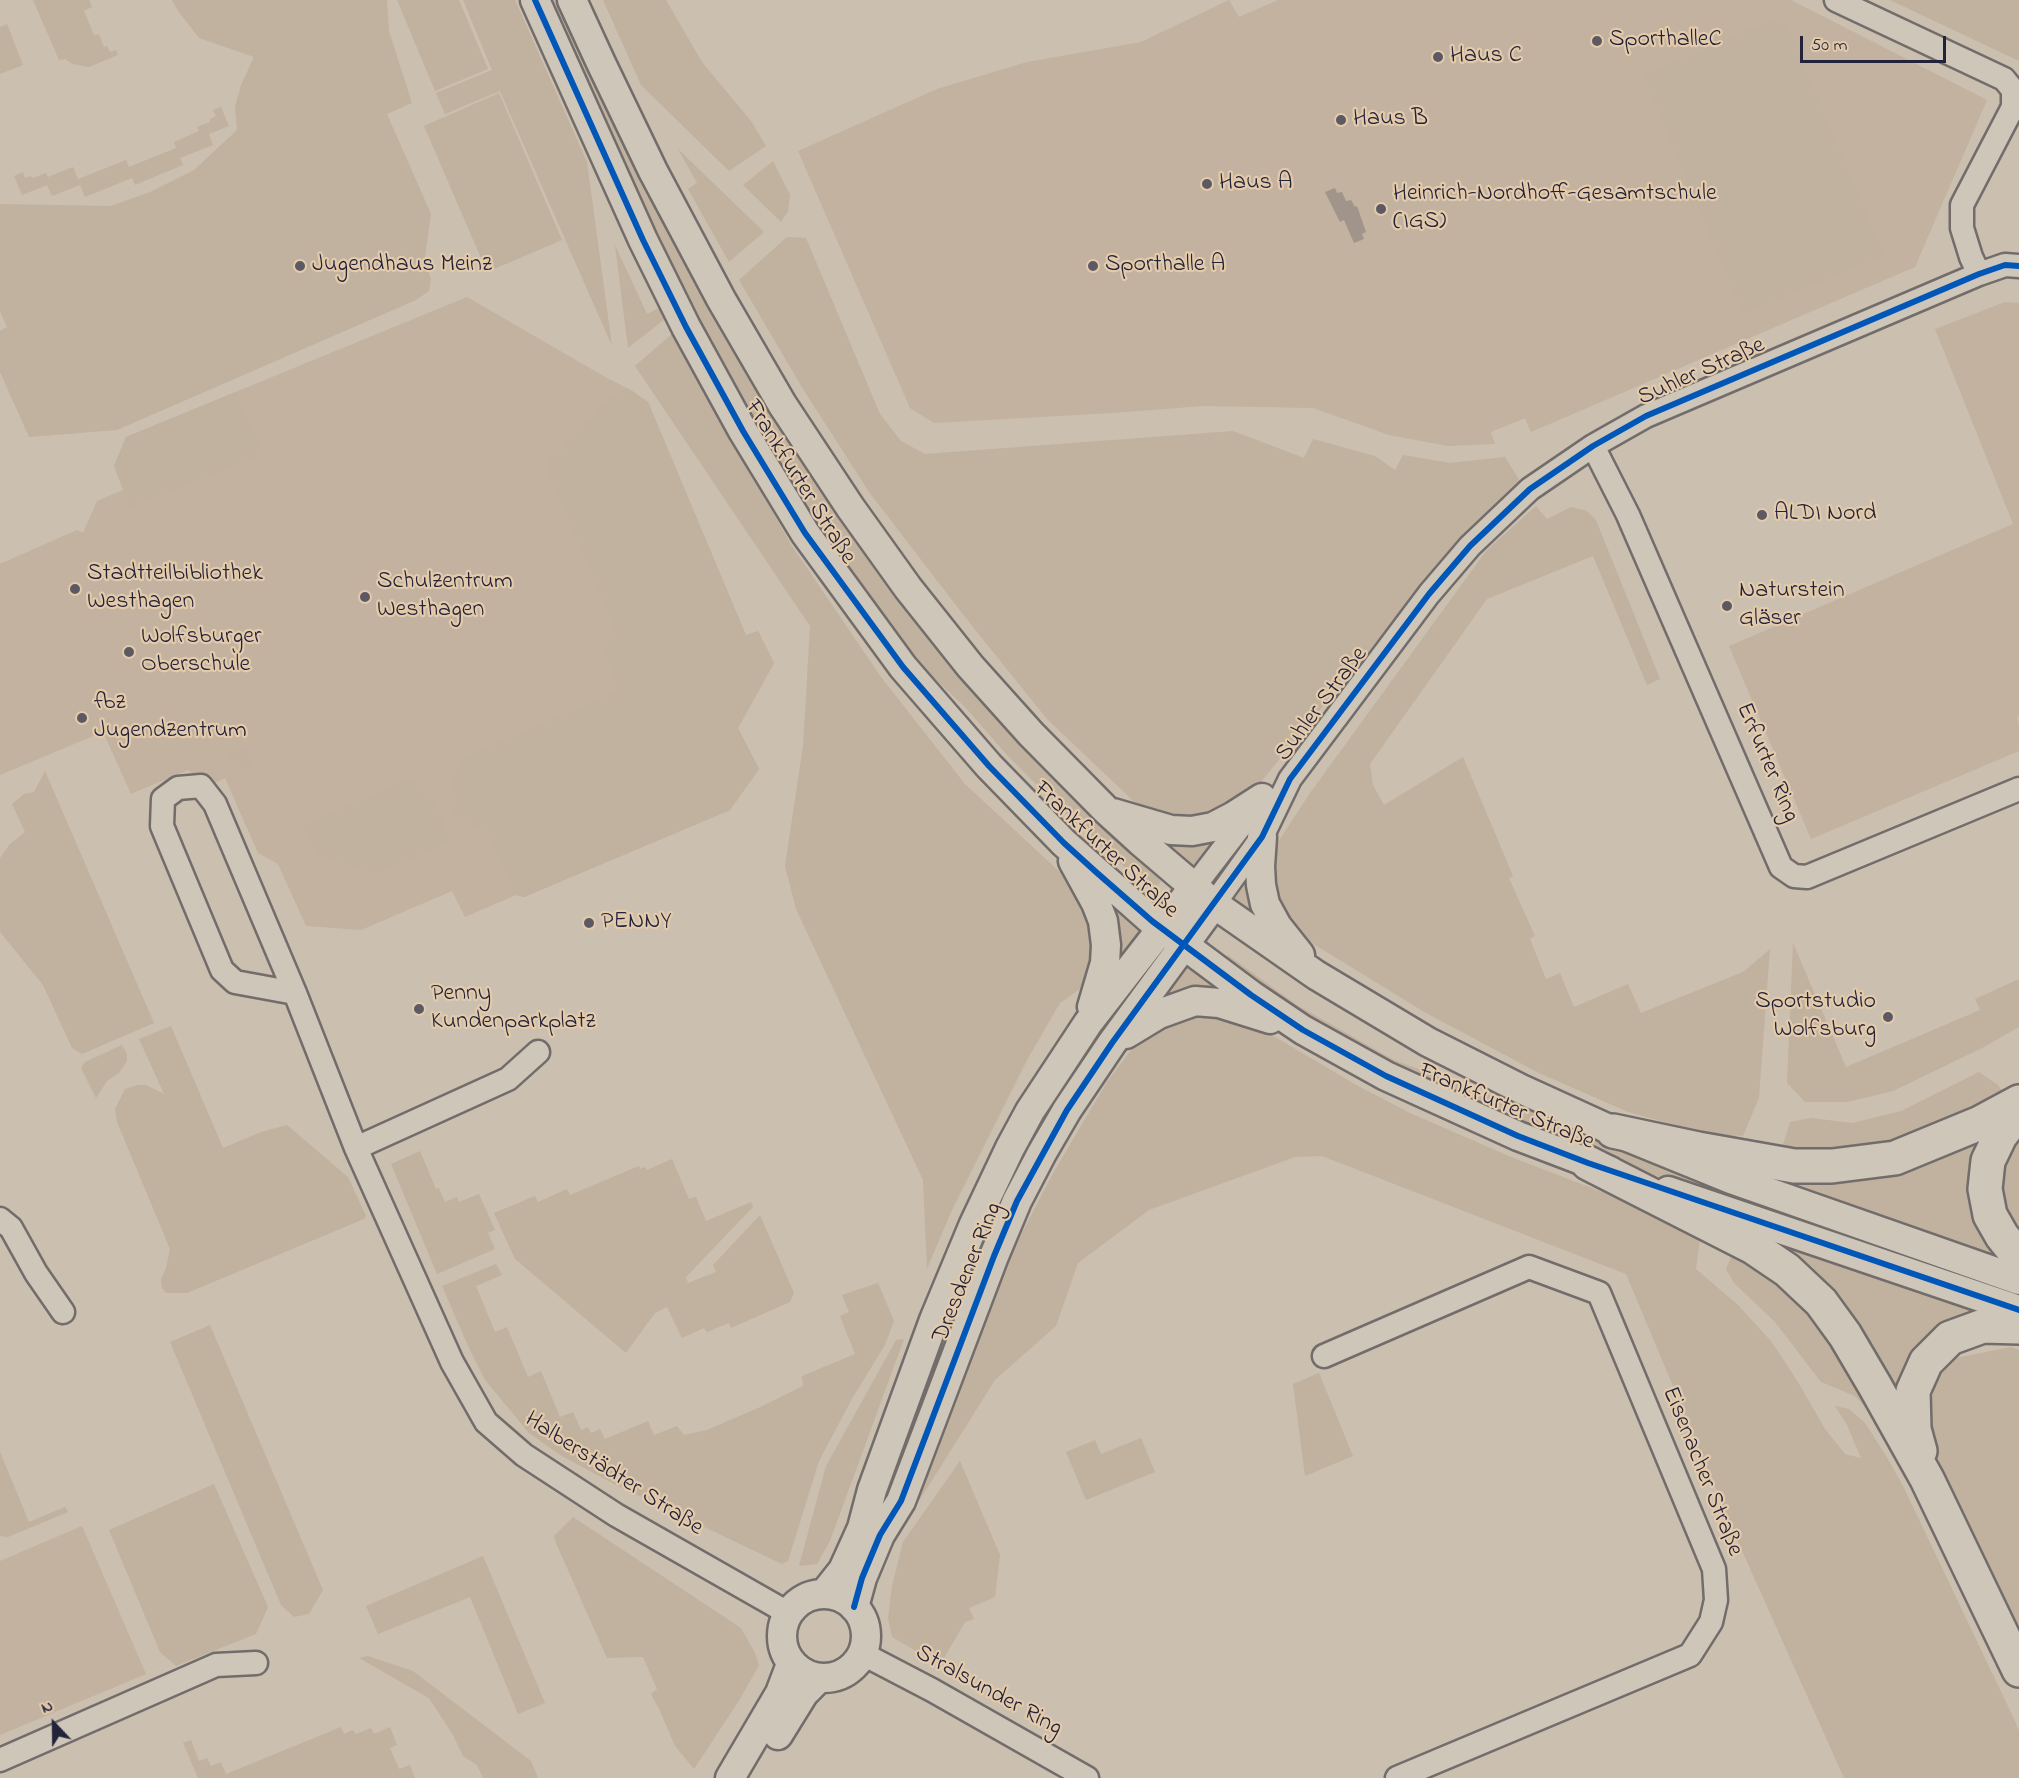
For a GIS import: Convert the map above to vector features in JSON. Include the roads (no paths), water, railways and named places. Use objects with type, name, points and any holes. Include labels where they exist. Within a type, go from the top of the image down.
[{"type":"highway","points":[[1613,1131],[1794,1166],[1832,1166],[1895,1158],[1969,1127],[2019,1102]]},
{"type":"highway","points":[[2019,1112],[2000,1136],[1988,1161],[1984,1189],[1990,1215],[2002,1236],[2019,1257]]},
{"type":"highway","points":[[1588,1163],[1753,1247],[1787,1270],[1821,1302],[1845,1335],[1927,1479],[2019,1670]]},
{"type":"highway","points":[[1927,1479],[1914,1429],[1913,1391],[1926,1362],[1950,1338],[1960,1334],[1983,1326],[2019,1327]]},
{"type":"highway","points":[[1996,1619],[2019,1644]]},
{"type":"street","name":"Frankfurter Straße","points":[[535,0],[643,240],[681,318],[743,430],[805,533],[903,667],[989,766],[1064,843],[1161,928],[1251,995],[1303,1030],[1386,1076],[1518,1136],[1588,1163],[2019,1310]]},
{"type":"street","name":"Frankfurter Straße","points":[[572,0],[653,171],[721,299],[782,404],[850,507],[908,588],[970,666],[1031,734],[1106,810],[1204,896],[1316,975],[1428,1042],[1521,1089],[1613,1131],[1731,1179],[2019,1280]]},
{"type":"street","points":[[1836,0],[2004,79],[2013,90],[2013,107],[1962,206],[1962,228],[1979,274]]},
{"type":"street","name":"Suhler Straße","points":[[1204,896],[1262,837],[1290,779],[1429,594],[1470,546],[1530,489],[1593,446],[1646,416],[1979,274],[2005,266],[2019,266]]},
{"type":"street","name":"Erfurter Ring","points":[[1593,446],[1628,515],[1781,867],[1794,876],[1807,877],[2019,789]]},
{"type":"street","name":"Suhler Straße","points":[[1204,896],[1262,798],[1290,779]]},
{"type":"street","name":"Halberstädter Straße","points":[[295,993],[235,982],[222,970],[162,826],[163,799],[178,788],[201,786],[215,804],[295,993],[357,1148],[452,1362],[486,1422],[524,1455],[616,1515],[788,1613]]},
{"type":"street","points":[[1106,810],[1171,830],[1192,831],[1213,826],[1262,798]]},
{"type":"street","points":[[1262,837],[1260,885],[1265,904],[1277,926],[1316,975]]},
{"type":"street","points":[[1064,843],[1096,903],[1104,929],[1106,945],[1104,963],[1088,1023]]},
{"type":"street","name":"Dresdener Ring","points":[[788,1613],[804,1599],[824,1594],[843,1570],[862,1528],[872,1490],[934,1320],[974,1224],[1030,1111],[1088,1023],[1161,928],[1204,896]]},
{"type":"street","name":"Dresdener Ring","points":[[854,1607],[862,1578],[880,1535],[901,1501],[965,1329],[1017,1201],[1067,1110],[1112,1043],[1184,946],[1204,896]]},
{"type":"street","points":[[1112,1043],[1159,1014],[1195,1001],[1220,1003],[1303,1030]]},
{"type":"street","points":[[357,1148],[508,1079],[538,1052]]},
{"type":"street","points":[[0,1219],[11,1228],[36,1273],[63,1312]]},
{"type":"street","name":"Eisenacher Straße","points":[[1324,1356],[1529,1266],[1599,1293],[1714,1569],[1716,1600],[1711,1622],[1690,1655],[1397,1778]]},
{"type":"street","points":[[788,1613],[783,1623],[782,1644],[791,1664],[799,1671],[818,1679],[844,1674],[863,1654],[866,1629],[862,1617],[854,1607],[835,1595],[824,1594]]},
{"type":"street","name":"Stralsunder Ring","points":[[863,1654],[932,1690],[1087,1778]]},
{"type":"street","points":[[0,1760],[216,1665],[256,1663]]},
{"type":"street","points":[[730,1778],[780,1694],[791,1664]]},
{"type":"street","points":[[752,1778],[804,1693],[818,1679]]},
{"type":"place","name":"SporthalleC","points":[[1597,41]]},
{"type":"place","name":"Haus C","points":[[1438,57]]},
{"type":"place","name":"Haus B","points":[[1341,120]]},
{"type":"place","name":"Haus A","points":[[1207,184]]},
{"type":"place","name":"Heinrich-Nordhoff-Gesamtschule (IGS)","points":[[1381,209]]},
{"type":"place","name":"Jugendhaus Meinz","points":[[300,266]]},
{"type":"place","name":"Sporthalle A","points":[[1093,266]]},
{"type":"place","name":"ALDI Nord","points":[[1762,515]]},
{"type":"place","name":"Stadtteilbibliothek Westhagen","points":[[75,589]]},
{"type":"place","name":"Schulzentrum Westhagen","points":[[365,597]]},
{"type":"place","name":"Naturstein Gläser","points":[[1727,606]]},
{"type":"place","name":"Wolfsburger Oberschule","points":[[129,652]]},
{"type":"place","name":"fbz Jugendzentrum","points":[[82,718]]},
{"type":"place","name":"PENNY","points":[[589,923]]},
{"type":"place","name":"Penny Kundenparkplatz","points":[[419,1009]]},
{"type":"place","name":"Sportstudio Wolfsburg","points":[[1888,1017]]}]
